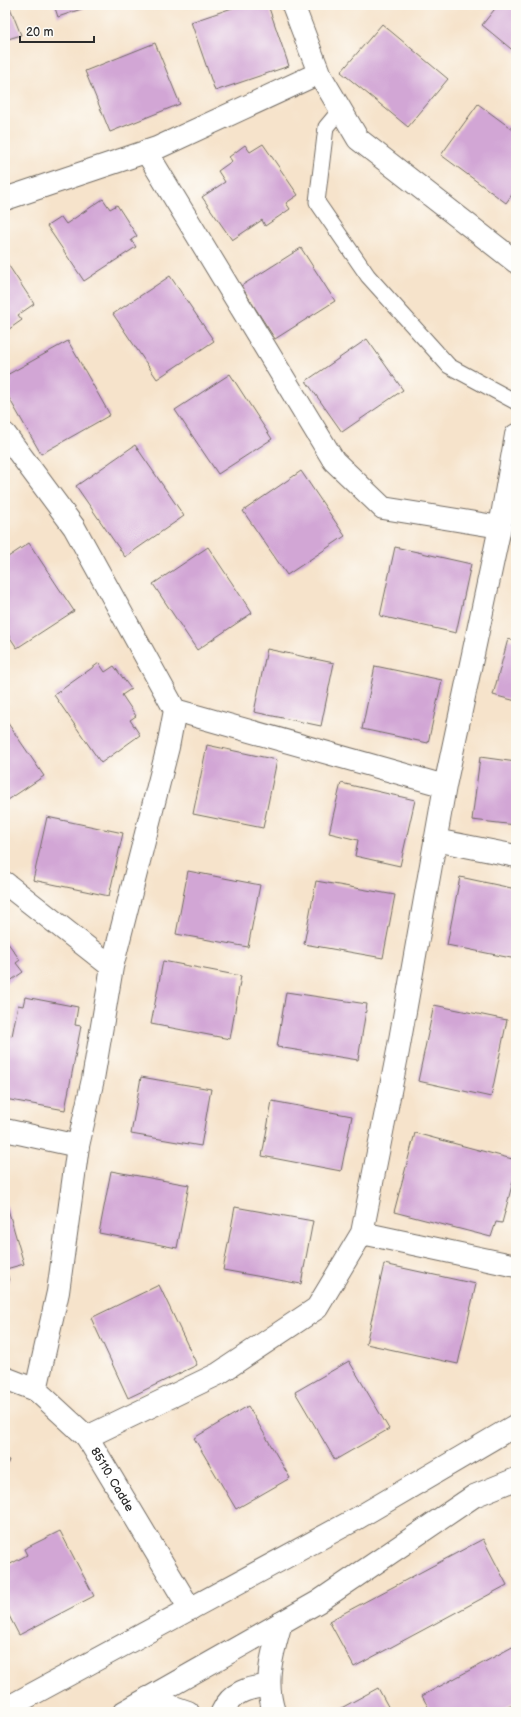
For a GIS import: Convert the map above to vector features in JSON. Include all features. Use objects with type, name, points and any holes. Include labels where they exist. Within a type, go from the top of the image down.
[{"type":"street","points":[[293,5],[319,73],[358,139],[516,262]]},
{"type":"street","points":[[5,199],[157,148],[319,73]]},
{"type":"street","points":[[146,151],[334,461],[383,508],[500,526]]},
{"type":"street","points":[[5,434],[74,527],[175,710],[168,747],[112,967],[93,1079],[78,1146],[58,1292],[36,1390]]},
{"type":"street","points":[[87,1437],[218,1374],[317,1308],[362,1233],[398,1051],[445,786],[500,526],[516,436]]},
{"type":"street","points":[[175,710],[445,786]]},
{"type":"street","points":[[435,840],[516,856]]},
{"type":"street","points":[[5,883],[112,967]]},
{"type":"street","points":[[5,1130],[78,1146]]},
{"type":"street","points":[[362,1233],[516,1266]]},
{"type":"street","name":"85110. Cadde","points":[[5,1378],[36,1390],[87,1437],[190,1609]]},
{"type":"street","points":[[5,1709],[356,1519],[516,1425]]},
{"type":"street","points":[[124,1712],[318,1602],[474,1496],[516,1479]]},
{"type":"street","points":[[274,1712],[269,1686],[270,1663],[280,1623]]},
{"type":"street","points":[[222,1712],[225,1705],[238,1692],[254,1687],[269,1686]]},
{"type":"street","points":[[148,1698],[188,1712]]},
{"type":"lane","points":[[341,109],[326,127],[317,202],[368,276],[449,366],[516,402]]},
{"type":"building","points":[[5,5],[9,5],[21,35],[5,40]]},
{"type":"building","points":[[54,5],[89,5],[90,6],[58,17]]},
{"type":"building","points":[[241,5],[268,5],[289,66],[215,91],[191,22]]},
{"type":"building","points":[[498,5],[516,5],[516,53],[482,25]]},
{"type":"building","points":[[382,24],[448,79],[408,127],[341,72]]},
{"type":"building","points":[[155,43],[180,104],[110,132],[85,71]]},
{"type":"building","points":[[478,104],[516,132],[516,189],[506,203],[441,155]]},
{"type":"building","points":[[263,144],[298,195],[286,203],[290,209],[265,226],[262,220],[232,240],[202,197],[225,182],[218,171],[232,161],[229,157],[245,145],[250,152]]},
{"type":"building","points":[[103,199],[110,209],[117,205],[137,236],[131,240],[136,247],[84,281],[47,226],[61,217],[66,224]]},
{"type":"building","points":[[301,248],[335,301],[275,339],[241,286]]},
{"type":"building","points":[[5,260],[34,304],[18,315],[22,320],[5,332]]},
{"type":"building","points":[[170,276],[214,341],[157,379],[113,314]]},
{"type":"building","points":[[367,339],[403,390],[342,432],[306,381]]},
{"type":"building","points":[[68,341],[110,415],[41,454],[5,391],[5,376]]},
{"type":"building","points":[[230,374],[272,439],[218,474],[175,410]]},
{"type":"building","points":[[135,445],[184,516],[125,557],[76,486]]},
{"type":"building","points":[[301,471],[345,536],[287,575],[243,511]]},
{"type":"building","points":[[29,543],[74,611],[17,648],[5,630],[5,559]]},
{"type":"building","points":[[208,547],[252,613],[197,650],[153,584]]},
{"type":"building","points":[[395,547],[471,564],[456,633],[380,616]]},
{"type":"building","points":[[508,639],[516,641],[516,701],[493,695]]},
{"type":"building","points":[[267,649],[334,663],[321,726],[254,712]]},
{"type":"building","points":[[99,663],[105,672],[114,666],[131,689],[122,695],[136,716],[130,720],[140,735],[101,763],[54,695]]},
{"type":"building","points":[[375,666],[442,680],[428,743],[362,729]]},
{"type":"building","points":[[5,719],[44,776],[5,802]]},
{"type":"building","points":[[207,745],[277,760],[263,828],[193,814]]},
{"type":"building","points":[[480,757],[516,762],[516,825],[472,820]]},
{"type":"building","points":[[341,783],[415,800],[400,866],[355,856],[358,840],[329,833]]},
{"type":"building","points":[[47,817],[123,833],[109,896],[33,880]]},
{"type":"building","points":[[188,871],[260,885],[248,947],[176,934]]},
{"type":"building","points":[[460,877],[516,889],[516,959],[447,945]]},
{"type":"building","points":[[316,881],[395,895],[383,958],[304,944]]},
{"type":"building","points":[[5,939],[20,960],[16,963],[23,972],[6,984]]},
{"type":"building","points":[[163,961],[241,976],[230,1039],[151,1024]]},
{"type":"building","points":[[286,992],[367,1004],[358,1060],[277,1047]]},
{"type":"building","points":[[25,997],[78,1007],[75,1025],[81,1026],[65,1110],[5,1099],[6,1034],[12,1036],[18,1005],[23,1006]]},
{"type":"building","points":[[434,1005],[507,1020],[491,1097],[418,1081]]},
{"type":"building","points":[[141,1077],[211,1089],[201,1146],[131,1134]]},
{"type":"building","points":[[272,1101],[352,1116],[341,1171],[262,1156]]},
{"type":"building","points":[[415,1133],[516,1160],[516,1170],[502,1223],[496,1222],[491,1237],[394,1212]]},
{"type":"building","points":[[111,1171],[189,1185],[177,1248],[99,1233]]},
{"type":"building","points":[[5,1199],[24,1264],[6,1269],[9,1281],[5,1282]]},
{"type":"building","points":[[235,1207],[313,1221],[301,1284],[223,1270]]},
{"type":"building","points":[[384,1264],[476,1284],[458,1364],[366,1344]]},
{"type":"building","points":[[159,1285],[197,1365],[128,1398],[91,1318]]},
{"type":"building","points":[[349,1361],[389,1429],[335,1460],[295,1392]]},
{"type":"building","points":[[248,1406],[290,1478],[236,1509],[194,1438]]},
{"type":"building","points":[[5,1459],[9,1460],[5,1471]]},
{"type":"building","points":[[60,1531],[94,1596],[19,1635],[5,1608],[5,1567],[27,1555],[24,1549]]},
{"type":"building","points":[[483,1539],[507,1585],[354,1667],[329,1621]]},
{"type":"building","points":[[516,1645],[516,1702],[497,1712],[431,1712],[422,1696]]},
{"type":"building","points":[[378,1688],[391,1712],[334,1712]]}]
